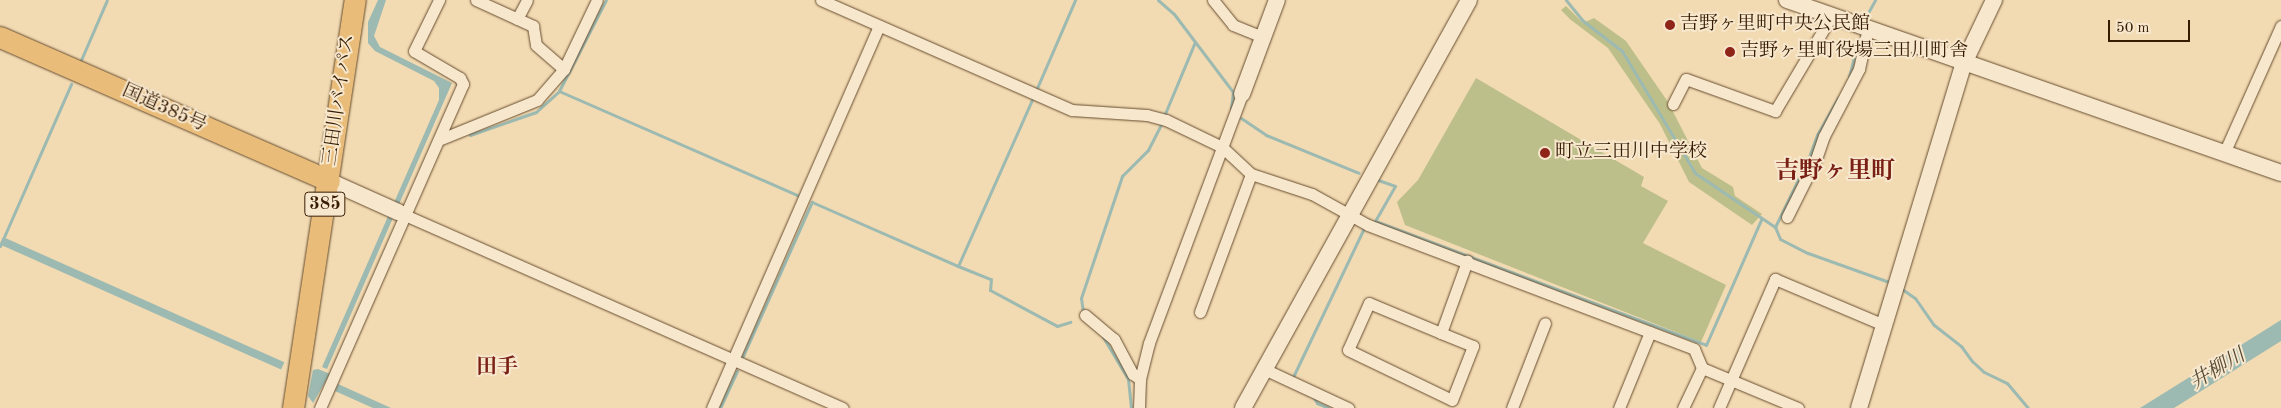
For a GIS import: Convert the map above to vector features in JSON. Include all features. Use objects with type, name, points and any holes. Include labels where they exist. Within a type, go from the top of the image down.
[{"type":"highway","name":"三田川バイパス","points":[[293,408],[355,0]]},
{"type":"highway","name":"国道385号","points":[[0,37],[328,181]]},
{"type":"street","points":[[320,408],[397,212],[441,139],[463,84],[460,78],[414,51],[439,0]]},
{"type":"street","points":[[476,0],[533,26],[536,45],[564,69]]},
{"type":"street","points":[[517,19],[526,0]]},
{"type":"street","points":[[441,139],[537,100],[564,69],[598,0]]},
{"type":"street","points":[[821,0],[1072,110],[1163,119],[1222,147],[1251,174],[1312,194],[1368,225],[1467,261],[1694,349],[1702,368],[1798,408]]},
{"type":"street","points":[[1139,408],[1140,379],[1149,343],[1277,0]]},
{"type":"street","points":[[1243,408],[1469,0]]},
{"type":"street","points":[[1787,0],[1964,63],[2225,151],[2281,173]]},
{"type":"street","points":[[1858,408],[1964,63],[1994,0]]},
{"type":"street","points":[[1217,2],[1233,25],[1263,38]]},
{"type":"street","points":[[1673,104],[1686,79],[1775,110],[1832,15]]},
{"type":"street","points":[[712,408],[879,26]]},
{"type":"street","points":[[2225,151],[2281,26]]},
{"type":"street","points":[[1786,217],[1816,160],[1824,136],[1859,69],[1868,28]]},
{"type":"street","points":[[1200,312],[1251,174]]},
{"type":"street","points":[[328,181],[843,408]]},
{"type":"street","points":[[1441,333],[1467,261]]},
{"type":"street","points":[[1719,408],[1775,279],[1884,325]]},
{"type":"street","points":[[1369,303],[1441,333],[1474,346],[1452,400],[1348,350],[1369,303]]},
{"type":"street","points":[[1085,315],[1114,339],[1133,374],[1140,379]]},
{"type":"street","points":[[1512,408],[1545,323]]},
{"type":"street","points":[[1618,408],[1650,332]]},
{"type":"street","points":[[1683,408],[1702,368]]},
{"type":"street","points":[[1264,369],[1348,408]]},
{"type":"green space","points":[[1566,6],[1583,23],[1594,18],[1626,41],[1668,102],[1702,168],[1733,187],[1735,196],[1762,214],[1752,225],[1689,182],[1660,124],[1608,48],[1561,10]]},
{"type":"green space","points":[[1476,78],[1644,177],[1641,186],[1668,201],[1643,243],[1726,285],[1701,342],[1405,225],[1397,202],[1418,180]]},
{"type":"water","points":[[378,0],[386,0],[374,36],[380,47],[452,83],[327,369],[322,367],[439,100],[439,88],[434,81],[375,51],[368,43],[368,22]]},
{"type":"water","points":[[3,237],[284,362],[281,370],[0,244]]},
{"type":"water","name":"井柳川","points":[[2281,320],[2281,341],[2174,408],[2140,408]]},
{"type":"water","points":[[318,369],[330,374],[313,403],[308,396],[313,370]]},
{"type":"water","points":[[338,384],[391,408],[373,408],[335,391]]},
{"type":"waterway","points":[[81,60],[107,0]]},
{"type":"waterway","points":[[470,135],[536,112],[559,91],[606,0]]},
{"type":"waterway","points":[[1037,88],[1075,0]]},
{"type":"waterway","points":[[1158,0],[1174,14],[1233,92],[1231,109]]},
{"type":"waterway","points":[[1566,0],[1582,20],[1622,51],[1695,173],[1775,227],[1780,239],[1808,253],[1892,283]]},
{"type":"waterway","points":[[1869,11],[1875,0]]},
{"type":"waterway","points":[[1164,116],[1195,42]]},
{"type":"waterway","points":[[1849,77],[1857,44]]},
{"type":"waterway","points":[[0,246],[71,84]]},
{"type":"waterway","points":[[559,91],[797,195]]},
{"type":"waterway","points":[[1775,227],[1809,157],[1817,135],[1838,98]]},
{"type":"waterway","points":[[743,356],[812,202],[958,266],[1032,100]]},
{"type":"waterway","points":[[1241,118],[1266,135],[1359,173]]},
{"type":"waterway","points":[[1083,312],[1081,298],[1122,176],[1148,150],[1162,122]]},
{"type":"waterway","points":[[1378,180],[1395,186],[1375,221],[1706,345],[1761,220]]},
{"type":"waterway","points":[[1292,379],[1364,228]]},
{"type":"waterway","points":[[958,266],[991,279],[990,290],[1057,326],[1070,322]]},
{"type":"waterway","points":[[1902,289],[1915,298],[1934,325],[1961,346],[1972,361],[1984,372],[2007,383],[2028,408]]},
{"type":"waterway","points":[[1103,337],[1128,379],[1131,408]]},
{"type":"waterway","points":[[720,408],[737,371]]},
{"type":"waterway","points":[[1313,396],[1317,403],[1329,408]]},
{"type":"place","name":"吉野ヶ里町中央公民館","points":[[1670,25]]},
{"type":"place","name":"吉野ヶ里町役場三田川町舎","points":[[1730,52]]},
{"type":"place","name":"町立三田川中学校","points":[[1545,153]]},
{"type":"district","name":"吉野ヶ里町","points":[[1835,173]]},
{"type":"district","name":"田手","points":[[497,368]]}]
